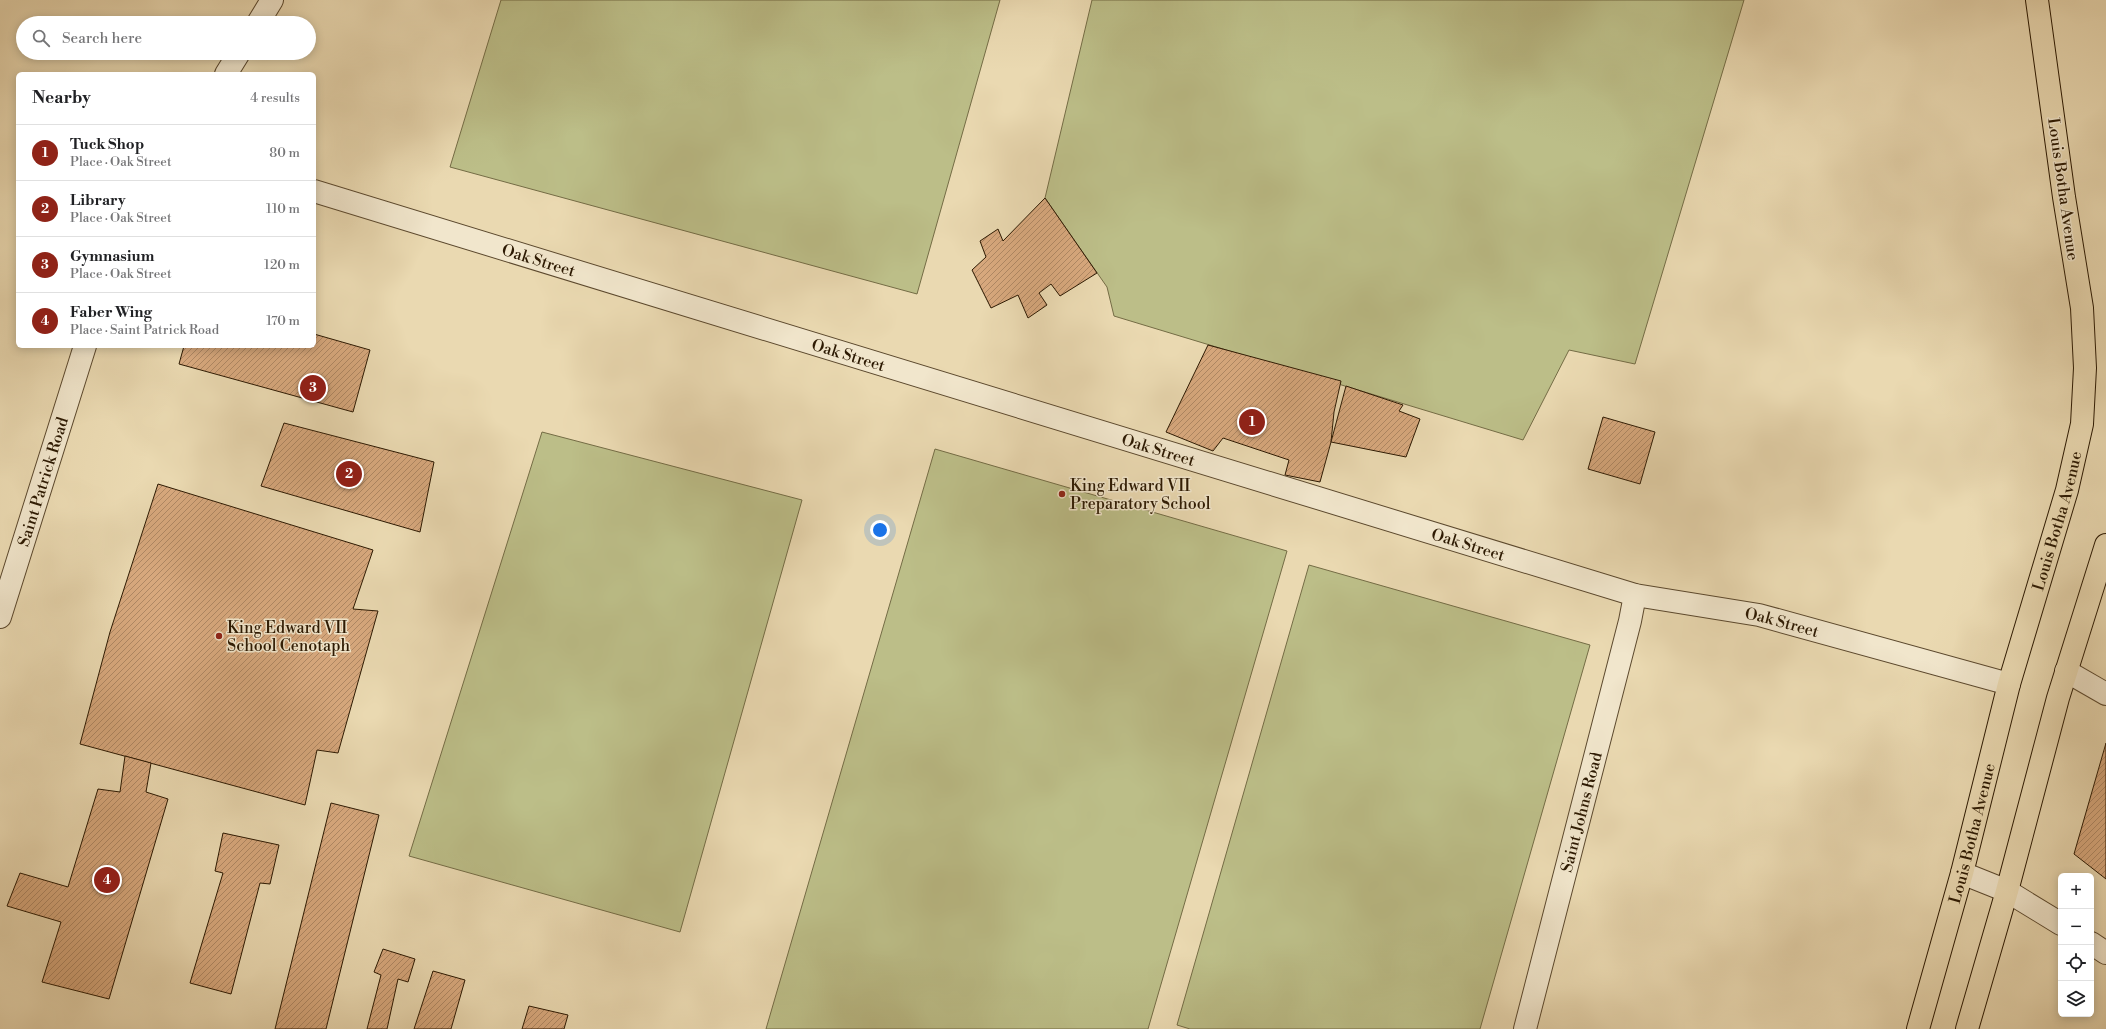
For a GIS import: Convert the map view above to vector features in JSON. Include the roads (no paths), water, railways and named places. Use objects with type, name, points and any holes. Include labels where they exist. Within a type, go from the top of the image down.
[{"type":"main road","name":"Louis Botha Avenue","points":[[1918,1029],[1962,873],[2009,684],[2067,490],[2082,424],[2085,368],[2082,308],[2064,197],[2037,0]]},
{"type":"main road","points":[[1967,1029],[2007,890],[2066,671],[2100,586],[2106,545]]},
{"type":"street","points":[[262,16],[272,0]]},
{"type":"street","points":[[227,72],[235,60]]},
{"type":"street","name":"Oak Street","points":[[316,192],[1635,595],[1759,615],[2009,684]]},
{"type":"street","name":"Saint Patrick Road","points":[[0,616],[84,348]]},
{"type":"street","name":"Saint Johns Road","points":[[1525,1029],[1630,621],[1635,595]]},
{"type":"street","points":[[2066,671],[2106,694]]},
{"type":"street","points":[[1962,873],[2007,890],[2058,922]]},
{"type":"street","points":[[2094,945],[2106,953]]},
{"type":"place","name":"Gymnasium","points":[[313,388]]},
{"type":"place","name":"Tuck Shop","points":[[1252,422]]},
{"type":"place","name":"Library","points":[[349,474]]},
{"type":"place","name":"King Edward VII Preparatory School","points":[[1062,494]]},
{"type":"place","name":"King Edward VII School Cenotaph","points":[[219,636]]},
{"type":"place","name":"Faber Wing","points":[[107,880]]}]
